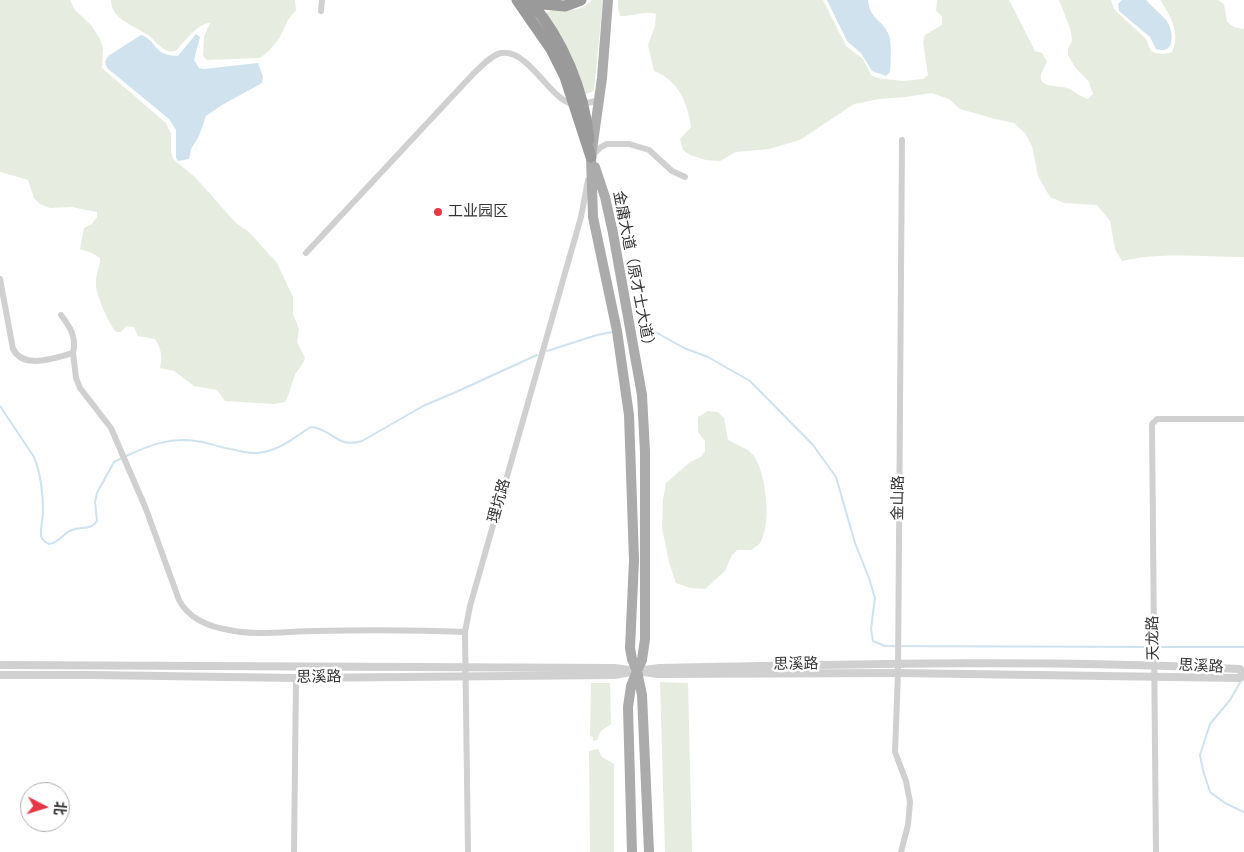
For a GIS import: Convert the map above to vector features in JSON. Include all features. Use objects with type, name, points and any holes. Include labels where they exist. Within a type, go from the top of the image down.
[{"type":"highway","points":[[517,0],[551,49],[578,104]]},
{"type":"highway","points":[[530,2],[565,6],[581,0]]},
{"type":"highway","points":[[530,2],[547,25],[568,60],[591,157]]},
{"type":"main road","points":[[591,157],[599,100],[608,0]]},
{"type":"main road","name":"金庸大道（原才士大道）","points":[[591,157],[605,197],[613,233],[642,395],[645,452],[645,639],[642,660],[631,686],[628,707],[632,852]]},
{"type":"main road","name":"金庸大道（原才士大道）","points":[[591,157],[593,217],[617,329],[630,415],[634,560],[630,648],[642,695],[649,852]]},
{"type":"main road","points":[[617,329],[630,327]]},
{"type":"street","points":[[321,11],[322,0]]},
{"type":"street","points":[[306,253],[474,73],[496,55],[502,52],[517,56],[565,100],[578,104],[599,100]]},
{"type":"street","name":"金山路","points":[[901,852],[908,825],[910,802],[906,781],[895,752],[898,673],[902,140]]},
{"type":"street","points":[[591,157],[607,144],[629,144],[649,150],[672,171],[685,177]]},
{"type":"street","name":"理坑路","points":[[468,852],[465,632],[470,606],[581,217],[587,192],[591,157]]},
{"type":"street","points":[[0,279],[13,350],[16,356],[22,360],[35,361],[73,353]]},
{"type":"street","points":[[61,314],[74,334],[74,369],[80,388],[111,428],[146,509],[179,600],[184,610],[191,616],[213,626],[241,632],[393,630],[465,632]]},
{"type":"street","name":"天龙路","points":[[1156,852],[1152,424],[1157,419],[1244,419]]},
{"type":"street","name":"思溪路","points":[[0,665],[465,666],[614,668],[637,671],[658,674],[898,673],[1244,677],[1240,669],[1155,665],[897,663],[659,668],[637,671],[614,675],[296,678],[0,675]]},
{"type":"street","points":[[294,852],[296,678]]},
{"type":"shaded area","points":[[0,0],[70,0],[75,10],[91,25],[100,39],[103,48],[102,68],[166,123],[171,134],[173,159],[195,177],[236,223],[249,232],[277,263],[293,297],[293,314],[299,329],[297,342],[305,358],[295,375],[285,402],[274,404],[225,401],[217,390],[194,386],[174,371],[160,368],[161,353],[155,339],[138,336],[134,327],[126,326],[121,332],[116,332],[103,308],[96,286],[100,258],[80,249],[84,228],[92,224],[97,217],[97,212],[72,207],[50,208],[40,204],[34,198],[28,180],[0,172]]},
{"type":"shaded area","points":[[111,0],[295,0],[296,10],[288,20],[280,37],[270,50],[260,58],[207,60],[203,56],[204,37],[210,23],[196,29],[176,51],[171,51],[163,49],[150,37],[119,17],[112,7]]},
{"type":"shaded area","points":[[592,0],[603,0],[594,90],[585,94],[546,13],[580,8]]},
{"type":"shaded area","points":[[618,0],[823,0],[846,46],[863,59],[871,75],[877,78],[902,81],[923,79],[928,75],[923,42],[925,35],[942,25],[942,16],[936,11],[937,0],[1009,0],[1035,51],[1042,53],[1047,62],[1042,72],[1042,81],[1045,84],[1067,88],[1088,99],[1093,94],[1089,82],[1075,67],[1068,55],[1068,49],[1072,41],[1071,31],[1059,0],[1111,0],[1114,9],[1146,39],[1151,51],[1162,54],[1172,52],[1175,31],[1171,18],[1160,0],[1218,0],[1224,4],[1227,22],[1234,27],[1244,29],[1244,257],[1168,256],[1122,261],[1115,249],[1110,221],[1097,205],[1064,203],[1050,197],[1038,176],[1032,146],[1025,133],[1014,123],[960,109],[949,99],[931,93],[854,104],[800,140],[769,149],[736,152],[720,161],[706,160],[690,155],[683,150],[680,139],[691,127],[684,101],[669,80],[654,71],[648,45],[655,26],[656,14],[620,16]]},
{"type":"shaded area","points":[[708,411],[718,412],[724,418],[728,440],[746,449],[754,456],[762,475],[767,512],[764,535],[760,543],[751,550],[737,550],[732,555],[725,571],[705,589],[690,588],[676,583],[669,562],[662,528],[666,483],[690,462],[701,457],[705,451],[705,441],[698,432],[698,417]]},
{"type":"shaded area","points":[[660,682],[688,683],[692,852],[665,852]]},
{"type":"shaded area","points":[[591,683],[610,683],[611,724],[601,731],[597,740],[593,741],[593,737],[590,736]]},
{"type":"shaded area","points":[[598,749],[602,757],[614,764],[614,852],[590,852],[589,751]]},
{"type":"water","points":[[827,0],[868,0],[871,12],[886,28],[890,41],[890,72],[886,76],[872,71],[861,53],[847,41]]},
{"type":"water","points":[[1122,0],[1146,0],[1164,17],[1169,24],[1172,35],[1172,41],[1167,49],[1156,49],[1150,37],[1119,11],[1118,4]]},
{"type":"water","points":[[196,34],[200,37],[194,60],[199,68],[258,63],[263,77],[262,83],[206,116],[199,136],[191,149],[189,159],[178,161],[176,158],[176,130],[169,119],[107,68],[105,62],[108,56],[141,35],[150,40],[160,51],[178,56]]},
{"type":"waterway","points":[[641,328],[652,330],[684,348],[708,357],[750,381],[813,445],[836,477],[855,543],[869,578],[875,598],[871,629],[873,641],[885,646],[1152,647]]},
{"type":"waterway","points":[[547,351],[597,335],[613,332]]},
{"type":"waterway","points":[[126,456],[152,445],[177,440],[200,442],[249,453],[264,452],[285,444],[311,427],[325,431],[341,441],[354,443],[362,441],[423,406],[537,355]]},
{"type":"waterway","points":[[0,406],[34,457],[40,477],[43,498],[41,536],[49,544],[56,542],[69,531],[92,526],[97,521],[95,502],[97,493],[114,462],[122,458]]},
{"type":"waterway","points":[[1156,647],[1244,647]]},
{"type":"waterway","points":[[1241,681],[1230,700],[1210,724],[1200,755],[1210,792],[1225,803],[1244,812]]},
{"type":"place","name":"工业园区","points":[[438,212]]}]
